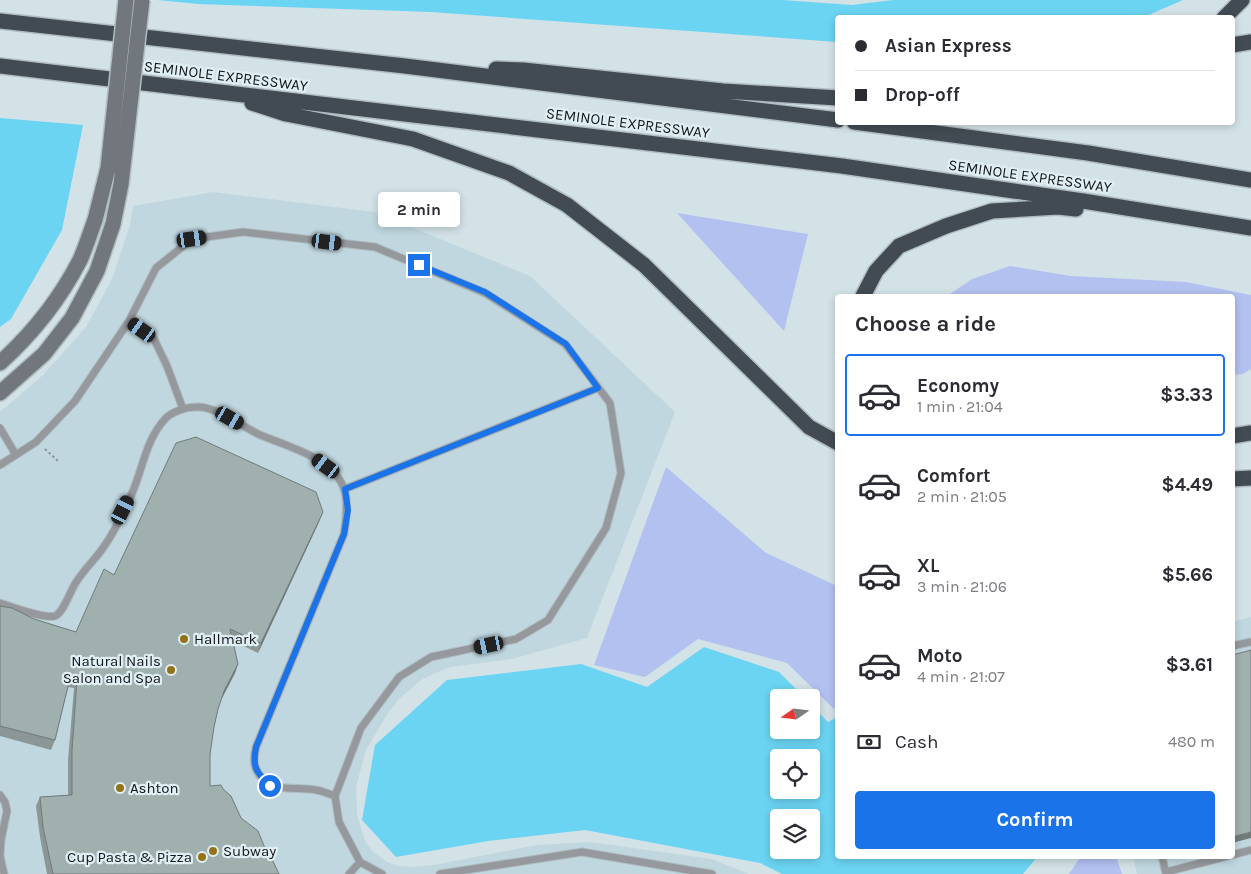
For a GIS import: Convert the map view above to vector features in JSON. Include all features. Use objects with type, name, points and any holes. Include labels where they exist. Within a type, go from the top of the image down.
[{"type":"highway","points":[[1227,15],[1242,0]]},
{"type":"highway","name":"SEMINOLE EXPRESSWAY","points":[[0,20],[405,66],[835,120]]},
{"type":"highway","points":[[1235,45],[1251,42]]},
{"type":"highway","name":"SEMINOLE EXPRESSWAY","points":[[0,66],[218,93],[289,108],[842,166],[1084,201],[1251,228]]},
{"type":"highway","points":[[405,66],[522,70],[723,91],[835,98]]},
{"type":"highway","points":[[289,108],[414,140],[509,173],[567,205],[644,265],[809,427],[835,441]]},
{"type":"highway","name":"SEMINOLE EXPRESSWAY","points":[[877,125],[1088,153],[1251,180]]},
{"type":"highway","points":[[864,294],[876,271],[899,246],[946,226],[992,211],[1058,207],[1208,220]]},
{"type":"highway","points":[[1235,436],[1251,433]]},
{"type":"highway","points":[[1235,479],[1251,478]]},
{"type":"street","points":[[0,363],[16,348],[52,306],[80,260],[95,220],[108,168],[126,0]]},
{"type":"street","points":[[0,393],[44,354],[72,318],[97,270],[113,224],[121,184],[142,0]]},
{"type":"lane","points":[[0,465],[36,442],[75,401],[129,321],[156,268],[192,239],[243,232],[374,247],[485,292],[566,344],[610,403],[621,473],[606,528],[548,620],[516,639],[431,657],[399,678],[361,728],[335,796],[339,822],[360,862],[382,874]]},
{"type":"lane","points":[[129,321],[154,339],[167,366],[183,409]]},
{"type":"lane","points":[[345,489],[598,388]]},
{"type":"lane","points":[[0,603],[43,615],[55,616],[62,611],[68,595],[80,576],[105,545],[133,491],[151,439],[166,418],[183,409],[198,407],[225,415],[254,432],[317,460],[336,474],[345,489],[348,510],[344,534],[256,747],[253,760],[257,773],[270,786],[316,790],[335,796]]},
{"type":"lane","points":[[0,428],[16,455]]},
{"type":"lane","points":[[1235,645],[1251,642]]},
{"type":"lane","points":[[0,795],[5,802],[7,811],[0,856],[4,874]]},
{"type":"lane","points":[[1235,854],[1251,850]]},
{"type":"lane","points":[[440,874],[582,852],[712,874]]},
{"type":"lane","points":[[1163,859],[1166,873],[1217,859]]},
{"type":"lane","points":[[349,874],[360,862]]},
{"type":"lane","points":[[663,874],[667,866]]},
{"type":"path","points":[[45,450],[58,461]]},
{"type":"shaded area","points":[[157,0],[782,0],[852,5],[893,0],[1183,0],[1149,15],[835,15],[835,42],[431,12],[198,4]]},
{"type":"shaded area","points":[[0,118],[83,125],[62,230],[11,319],[0,327]]},
{"type":"shaded area","points":[[213,192],[375,212],[530,276],[675,412],[587,638],[512,659],[450,667],[421,680],[399,699],[388,713],[366,750],[356,787],[357,815],[365,841],[372,851],[387,862],[398,866],[413,867],[434,865],[537,845],[590,842],[712,859],[749,874],[0,874],[0,412],[43,375],[86,327],[112,279],[130,225],[133,206]]},
{"type":"shaded area","points":[[677,213],[808,234],[784,331]]},
{"type":"shaded area","points":[[1010,266],[1071,276],[1186,282],[1251,295],[1251,369],[1243,374],[1235,375],[1235,294],[950,294],[972,279]]},
{"type":"shaded area","points":[[666,467],[766,553],[835,585],[834,709],[820,695],[820,689],[814,689],[787,663],[698,639],[645,677],[594,665]]},
{"type":"shaded area","points":[[1251,617],[1251,874],[1137,874],[1134,859],[1235,859],[1235,621]]},
{"type":"shaded area","points":[[704,647],[779,672],[796,689],[770,689],[770,739],[820,739],[820,714],[828,722],[835,718],[835,859],[1036,859],[1023,874],[782,874],[760,863],[585,830],[488,841],[396,857],[362,820],[375,745],[447,680],[581,664],[647,687]]},
{"type":"shaded area","points":[[1079,859],[1117,859],[1122,874],[1069,874]]},
{"type":"building","points":[[196,437],[316,492],[323,512],[261,643],[230,629],[238,664],[224,691],[218,709],[210,754],[210,786],[221,785],[231,796],[241,818],[258,831],[267,850],[264,856],[271,857],[279,874],[53,874],[43,827],[40,797],[72,795],[72,751],[77,679],[70,678],[55,740],[0,726],[0,606],[12,608],[34,619],[76,632],[104,569],[114,575],[176,443]]},
{"type":"building","points":[[1251,650],[1251,832],[1235,836],[1235,654]]},
{"type":"place","name":"Hallmark","points":[[184,639]]},
{"type":"place","name":"Natural Nails Salon and Spa","points":[[171,670]]},
{"type":"place","name":"Ashton","points":[[120,788]]},
{"type":"place","name":"Subway","points":[[213,851]]},
{"type":"place","name":"Cup Pasta & Pizza","points":[[202,857]]},
{"type":"route","points":[[270,786],[257,773],[253,760],[256,747],[344,534],[348,510],[345,489],[598,388],[566,344],[485,292],[419,265]]}]
